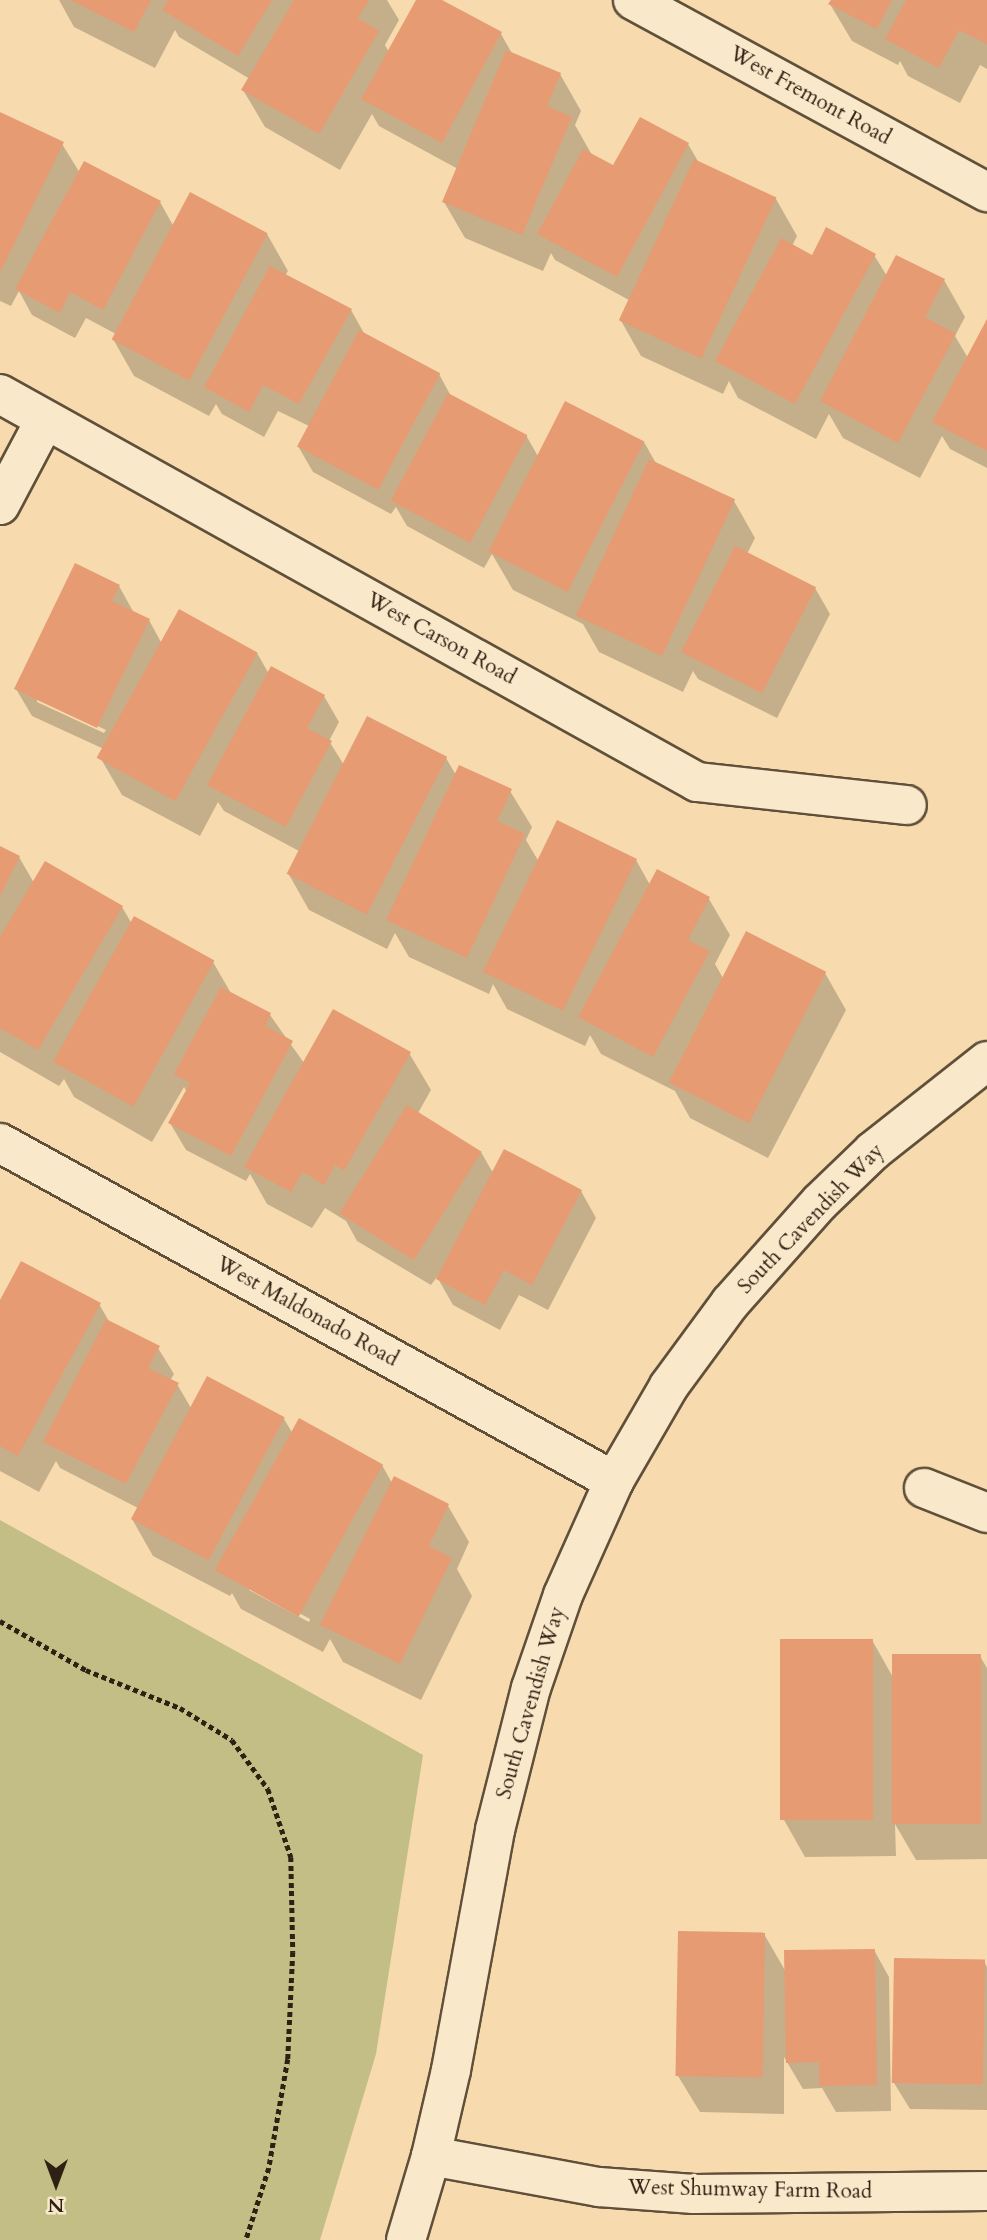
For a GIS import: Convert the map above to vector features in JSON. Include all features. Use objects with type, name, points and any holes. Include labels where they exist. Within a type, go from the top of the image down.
[{"type":"street","name":"West Fremont Road","points":[[633,0],[987,192]]},
{"type":"street","name":"West Carson Road","points":[[0,394],[697,782],[907,805]]},
{"type":"street","points":[[0,505],[45,420]]},
{"type":"street","name":"South Cavendish Way","points":[[406,2240],[431,2156],[451,2070],[495,1830],[524,1712],[562,1595],[614,1480],[669,1386],[730,1303],[820,1202],[873,1151],[987,1061]]},
{"type":"street","name":"West Maldonado Road","points":[[0,1143],[614,1480]]},
{"type":"street","points":[[923,1488],[987,1513]]},
{"type":"street","name":"West Shumway Farm Road","points":[[431,2156],[599,2187],[694,2194],[987,2191]]},
{"type":"path","points":[[0,1620],[86,1670],[180,1708],[212,1727],[232,1741],[268,1789],[291,1857],[293,1952],[288,2059],[269,2168],[246,2240]]},
{"type":"shaded area","points":[[0,1520],[423,1755],[376,2054],[320,2240],[0,2240]]},
{"type":"building","points":[[70,0],[151,0],[134,32]]},
{"type":"building","points":[[168,0],[272,0],[238,56],[162,10]]},
{"type":"building","points":[[294,0],[369,0],[358,18],[379,31],[319,134],[241,90]]},
{"type":"building","points":[[416,0],[442,0],[502,32],[442,143],[361,99]]},
{"type":"building","points":[[831,0],[892,0],[877,29],[828,4]]},
{"type":"building","points":[[906,0],[987,0],[987,44],[959,30],[939,68],[885,39]]},
{"type":"building","points":[[506,50],[561,73],[547,106],[572,117],[522,235],[442,202]]},
{"type":"building","points":[[0,112],[64,142],[0,273]]},
{"type":"building","points":[[640,117],[689,143],[617,277],[537,234],[583,149],[613,165]]},
{"type":"building","points":[[694,159],[776,197],[701,359],[619,320]]},
{"type":"building","points":[[84,161],[161,201],[103,310],[70,292],[60,313],[15,289]]},
{"type":"building","points":[[190,192],[268,233],[189,381],[112,339]]},
{"type":"building","points":[[826,227],[876,254],[795,404],[715,361],[781,238],[812,255]]},
{"type":"building","points":[[896,255],[945,279],[925,317],[956,334],[898,443],[820,401]]},
{"type":"building","points":[[270,266],[352,309],[299,404],[263,385],[249,412],[204,387]]},
{"type":"building","points":[[987,319],[987,451],[932,422]]},
{"type":"building","points":[[359,330],[440,373],[378,490],[297,447]]},
{"type":"building","points":[[448,393],[527,435],[470,543],[391,501]]},
{"type":"building","points":[[565,401],[644,441],[568,592],[488,552]]},
{"type":"building","points":[[649,459],[735,499],[662,656],[576,616]]},
{"type":"building","points":[[735,546],[816,587],[762,693],[681,652]]},
{"type":"building","points":[[75,563],[120,585],[112,601],[150,619],[97,728],[14,689]]},
{"type":"building","points":[[179,609],[258,653],[175,801],[97,758]]},
{"type":"building","points":[[271,666],[325,695],[307,728],[332,741],[286,827],[207,785]]},
{"type":"building","points":[[367,716],[447,757],[367,915],[287,874]]},
{"type":"building","points":[[459,765],[512,789],[497,821],[525,834],[467,958],[386,920]]},
{"type":"building","points":[[557,820],[637,859],[563,1011],[483,972]]},
{"type":"building","points":[[0,846],[20,856],[0,896]]},
{"type":"building","points":[[45,861],[123,906],[38,1050],[0,1028],[0,937]]},
{"type":"building","points":[[657,869],[710,897],[688,940],[710,951],[653,1057],[578,1017]]},
{"type":"building","points":[[134,916],[214,961],[134,1107],[53,1062]]},
{"type":"building","points":[[746,931],[826,972],[749,1123],[669,1082]]},
{"type":"building","points":[[221,987],[271,1013],[266,1026],[293,1041],[231,1156],[168,1123],[190,1083],[174,1074]]},
{"type":"building","points":[[333,1009],[411,1052],[344,1171],[335,1165],[324,1185],[303,1172],[291,1192],[244,1167]]},
{"type":"building","points":[[407,1105],[482,1152],[414,1260],[339,1214]]},
{"type":"building","points":[[504,1149],[582,1190],[532,1285],[504,1270],[485,1305],[436,1279]]},
{"type":"building","points":[[21,1261],[101,1303],[18,1456],[0,1446],[0,1300]]},
{"type":"building","points":[[106,1319],[160,1346],[148,1368],[179,1383],[126,1484],[43,1442]]},
{"type":"building","points":[[207,1376],[285,1417],[209,1560],[131,1519]]},
{"type":"building","points":[[299,1418],[383,1465],[299,1617],[215,1570]]},
{"type":"building","points":[[394,1476],[449,1504],[429,1546],[452,1558],[400,1664],[320,1625]]},
{"type":"building","points":[[780,1639],[873,1639],[873,1820],[780,1820]]},
{"type":"building","points":[[892,1654],[981,1654],[981,1824],[892,1824]]},
{"type":"building","points":[[678,1931],[765,1933],[762,2077],[675,2076]]},
{"type":"building","points":[[875,1949],[877,2085],[819,2086],[819,2062],[786,2063],[784,1950]]},
{"type":"building","points":[[894,1958],[985,1960],[983,2085],[892,2083]]}]
